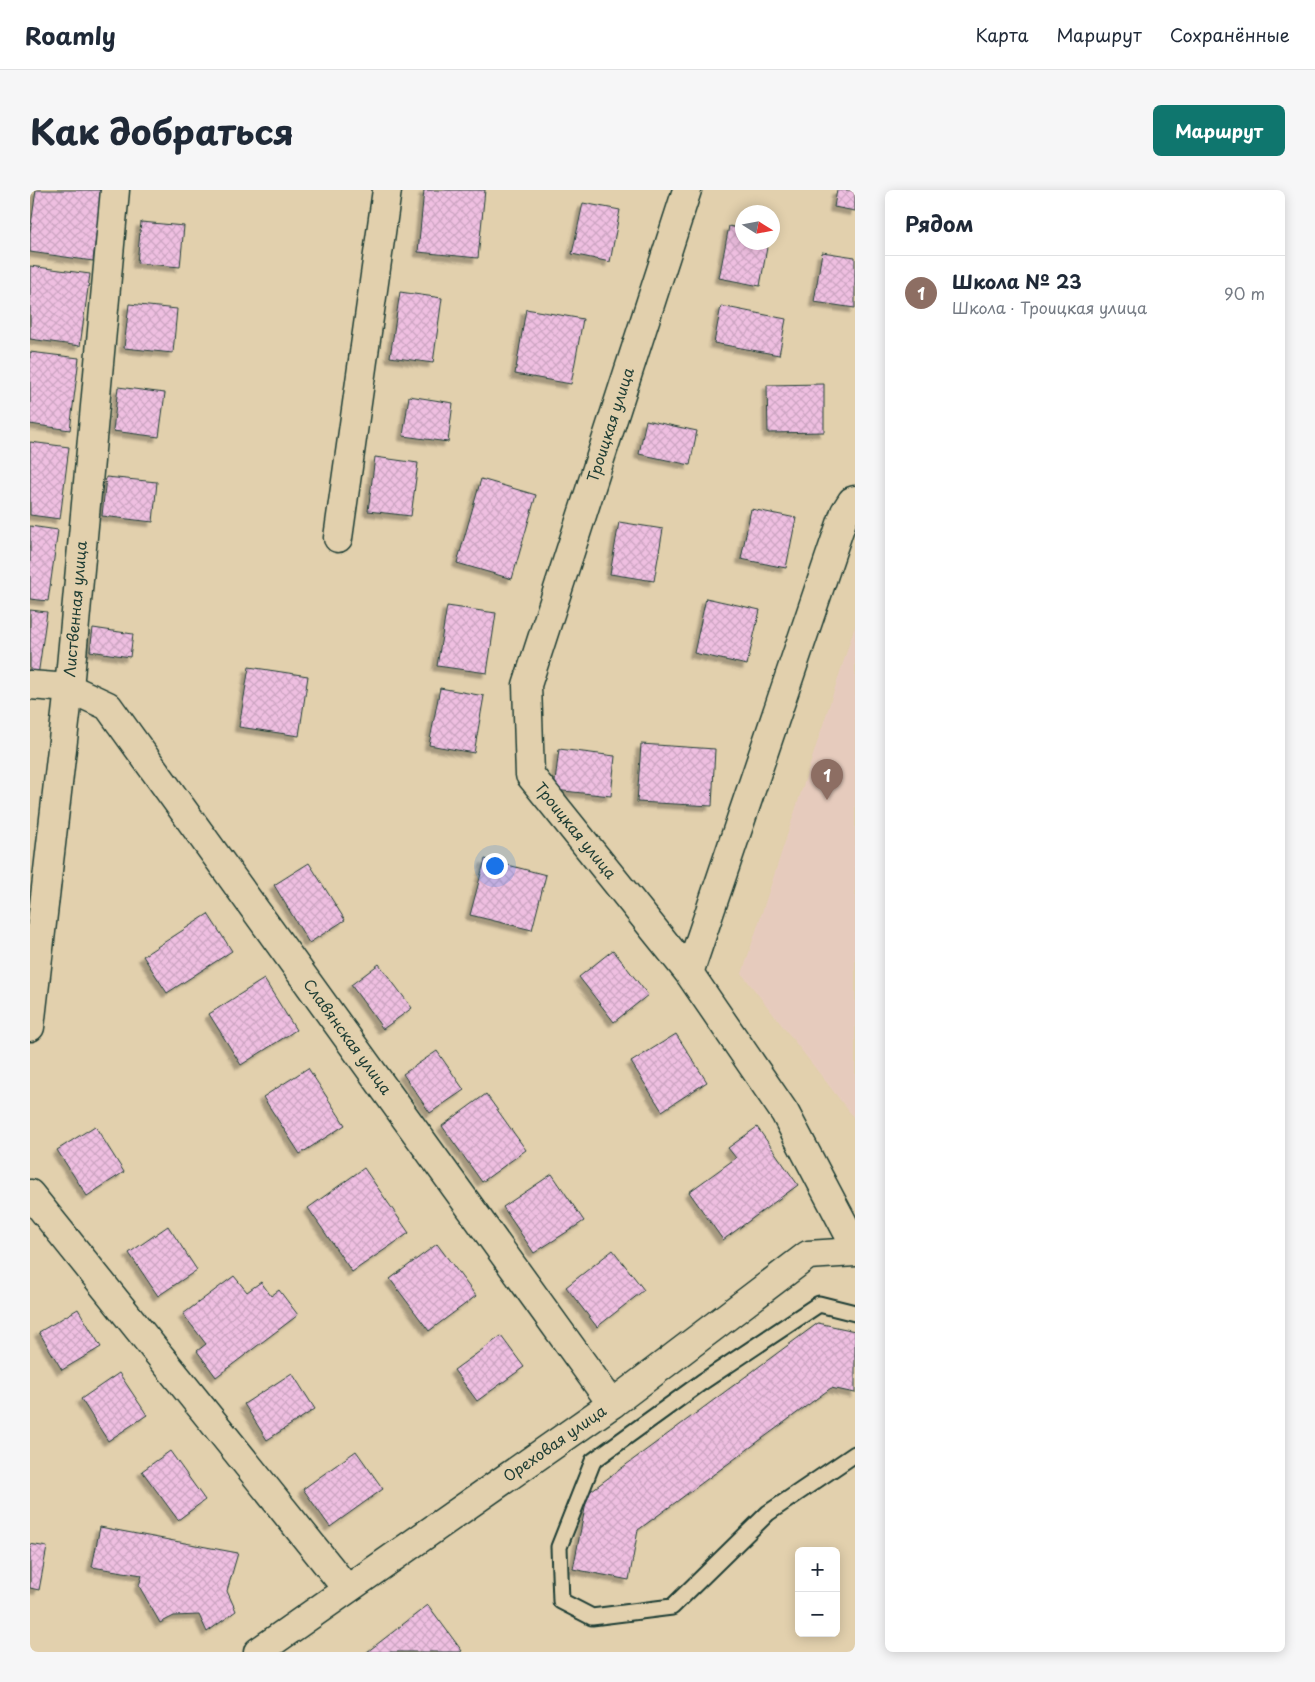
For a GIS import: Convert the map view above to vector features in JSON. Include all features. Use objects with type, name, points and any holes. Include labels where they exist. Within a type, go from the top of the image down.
[{"type":"street","name":"Лиственная улица","points":[[30,1027],[68,688],[115,190]]},
{"type":"street","points":[[338,538],[386,190]]},
{"type":"street","name":"Троицкая улица","points":[[687,190],[527,685],[530,775],[689,973],[785,1113],[855,1246]]},
{"type":"street","points":[[689,973],[845,512],[852,501],[855,500]]},
{"type":"street","name":"Славянская улица","points":[[30,685],[68,688],[108,706],[612,1404]]},
{"type":"street","points":[[30,1194],[347,1590]]},
{"type":"street","name":"Ореховая улица","points":[[258,1652],[612,1404],[808,1255],[855,1252]]},
{"type":"lane","points":[[855,1313],[819,1304],[702,1382],[593,1461],[559,1547],[561,1601],[592,1617],[672,1607],[768,1513],[855,1454]]},
{"type":"shaded area","points":[[855,626],[855,1119],[742,974]]},
{"type":"building","points":[[36,190],[102,190],[93,261],[30,252],[30,232]]},
{"type":"building","points":[[424,190],[485,190],[478,258],[418,252]]},
{"type":"building","points":[[837,190],[855,190],[855,211],[834,207]]},
{"type":"building","points":[[583,203],[620,210],[610,262],[572,254]]},
{"type":"building","points":[[141,222],[184,226],[180,267],[137,263]]},
{"type":"building","points":[[729,226],[735,227],[735,250],[767,250],[760,286],[719,278]]},
{"type":"building","points":[[822,252],[855,257],[855,308],[814,302]]},
{"type":"building","points":[[30,266],[90,274],[80,346],[30,339]]},
{"type":"building","points":[[400,292],[442,298],[433,363],[390,357]]},
{"type":"building","points":[[129,304],[177,309],[173,353],[124,348]]},
{"type":"building","points":[[721,306],[786,319],[779,355],[714,343]]},
{"type":"building","points":[[526,309],[583,319],[571,384],[515,374]]},
{"type":"building","points":[[30,352],[79,358],[70,430],[30,424]]},
{"type":"building","points":[[824,384],[824,432],[768,433],[767,385]]},
{"type":"building","points":[[118,387],[165,393],[159,437],[113,431]]},
{"type":"building","points":[[409,396],[453,403],[448,442],[403,436]]},
{"type":"building","points":[[646,420],[697,431],[690,465],[639,454]]},
{"type":"building","points":[[30,442],[69,447],[60,519],[30,515]]},
{"type":"building","points":[[375,457],[418,463],[411,516],[368,511]]},
{"type":"building","points":[[106,477],[157,482],[153,522],[102,516]]},
{"type":"building","points":[[481,479],[536,495],[512,579],[457,563]]},
{"type":"building","points":[[751,509],[796,518],[786,568],[741,559]]},
{"type":"building","points":[[619,522],[663,529],[654,581],[610,574]]},
{"type":"building","points":[[30,526],[58,530],[48,601],[30,599]]},
{"type":"building","points":[[706,598],[760,610],[747,665],[694,653]]},
{"type":"building","points":[[447,606],[496,613],[487,673],[437,666]]},
{"type":"building","points":[[30,610],[47,612],[37,683],[30,682]]},
{"type":"building","points":[[93,628],[133,634],[130,657],[90,651]]},
{"type":"building","points":[[249,667],[308,676],[299,736],[239,727]]},
{"type":"building","points":[[440,688],[484,696],[474,753],[429,745]]},
{"type":"building","points":[[641,744],[715,749],[712,806],[637,802]]},
{"type":"building","points":[[559,749],[615,756],[611,796],[554,790]]},
{"type":"building","points":[[485,859],[546,875],[532,930],[470,915]]},
{"type":"building","points":[[309,863],[345,920],[309,943],[274,885]]},
{"type":"building","points":[[208,914],[232,951],[167,993],[143,956]]},
{"type":"building","points":[[613,950],[648,995],[614,1022],[579,977]]},
{"type":"building","points":[[379,964],[412,1008],[383,1029],[351,985]]},
{"type":"building","points":[[264,979],[296,1030],[241,1065],[209,1014]]},
{"type":"building","points":[[676,1034],[707,1082],[662,1111],[631,1062]]},
{"type":"building","points":[[437,1051],[464,1090],[430,1113],[403,1074]]},
{"type":"building","points":[[308,1068],[345,1125],[300,1154],[263,1097]]},
{"type":"building","points":[[486,1094],[526,1150],[482,1182],[442,1126]]},
{"type":"building","points":[[95,1126],[124,1172],[87,1196],[57,1150]]},
{"type":"building","points":[[757,1127],[798,1185],[723,1240],[689,1192],[736,1158],[728,1148]]},
{"type":"building","points":[[364,1168],[409,1233],[352,1272],[308,1208]]},
{"type":"building","points":[[552,1174],[584,1221],[534,1253],[503,1207]]},
{"type":"building","points":[[168,1226],[197,1270],[158,1296],[129,1253]]},
{"type":"building","points":[[437,1244],[476,1296],[429,1331],[390,1279]]},
{"type":"building","points":[[613,1250],[644,1290],[597,1327],[566,1287]]},
{"type":"building","points":[[234,1276],[247,1292],[261,1282],[271,1296],[279,1290],[298,1315],[216,1377],[197,1351],[206,1344],[183,1314]]},
{"type":"building","points":[[78,1309],[101,1347],[62,1370],[39,1332]]},
{"type":"building","points":[[818,1323],[855,1331],[855,1393],[831,1388],[638,1530],[629,1580],[573,1569],[588,1493]]},
{"type":"building","points":[[501,1336],[524,1367],[477,1401],[454,1370]]},
{"type":"building","points":[[119,1373],[147,1415],[108,1441],[81,1399]]},
{"type":"building","points":[[292,1373],[315,1409],[267,1440],[244,1404]]},
{"type":"building","points":[[170,1451],[205,1500],[178,1520],[142,1471]]},
{"type":"building","points":[[356,1451],[383,1489],[330,1527],[303,1489]]},
{"type":"building","points":[[100,1527],[238,1553],[227,1591],[236,1611],[207,1632],[199,1615],[174,1616],[160,1623],[139,1586],[142,1575],[92,1567]]},
{"type":"building","points":[[30,1544],[47,1547],[39,1590],[30,1588]]},
{"type":"building","points":[[428,1605],[462,1651],[367,1652]]},
{"type":"place","name":"Школа № 23","points":[[827,800]]}]
